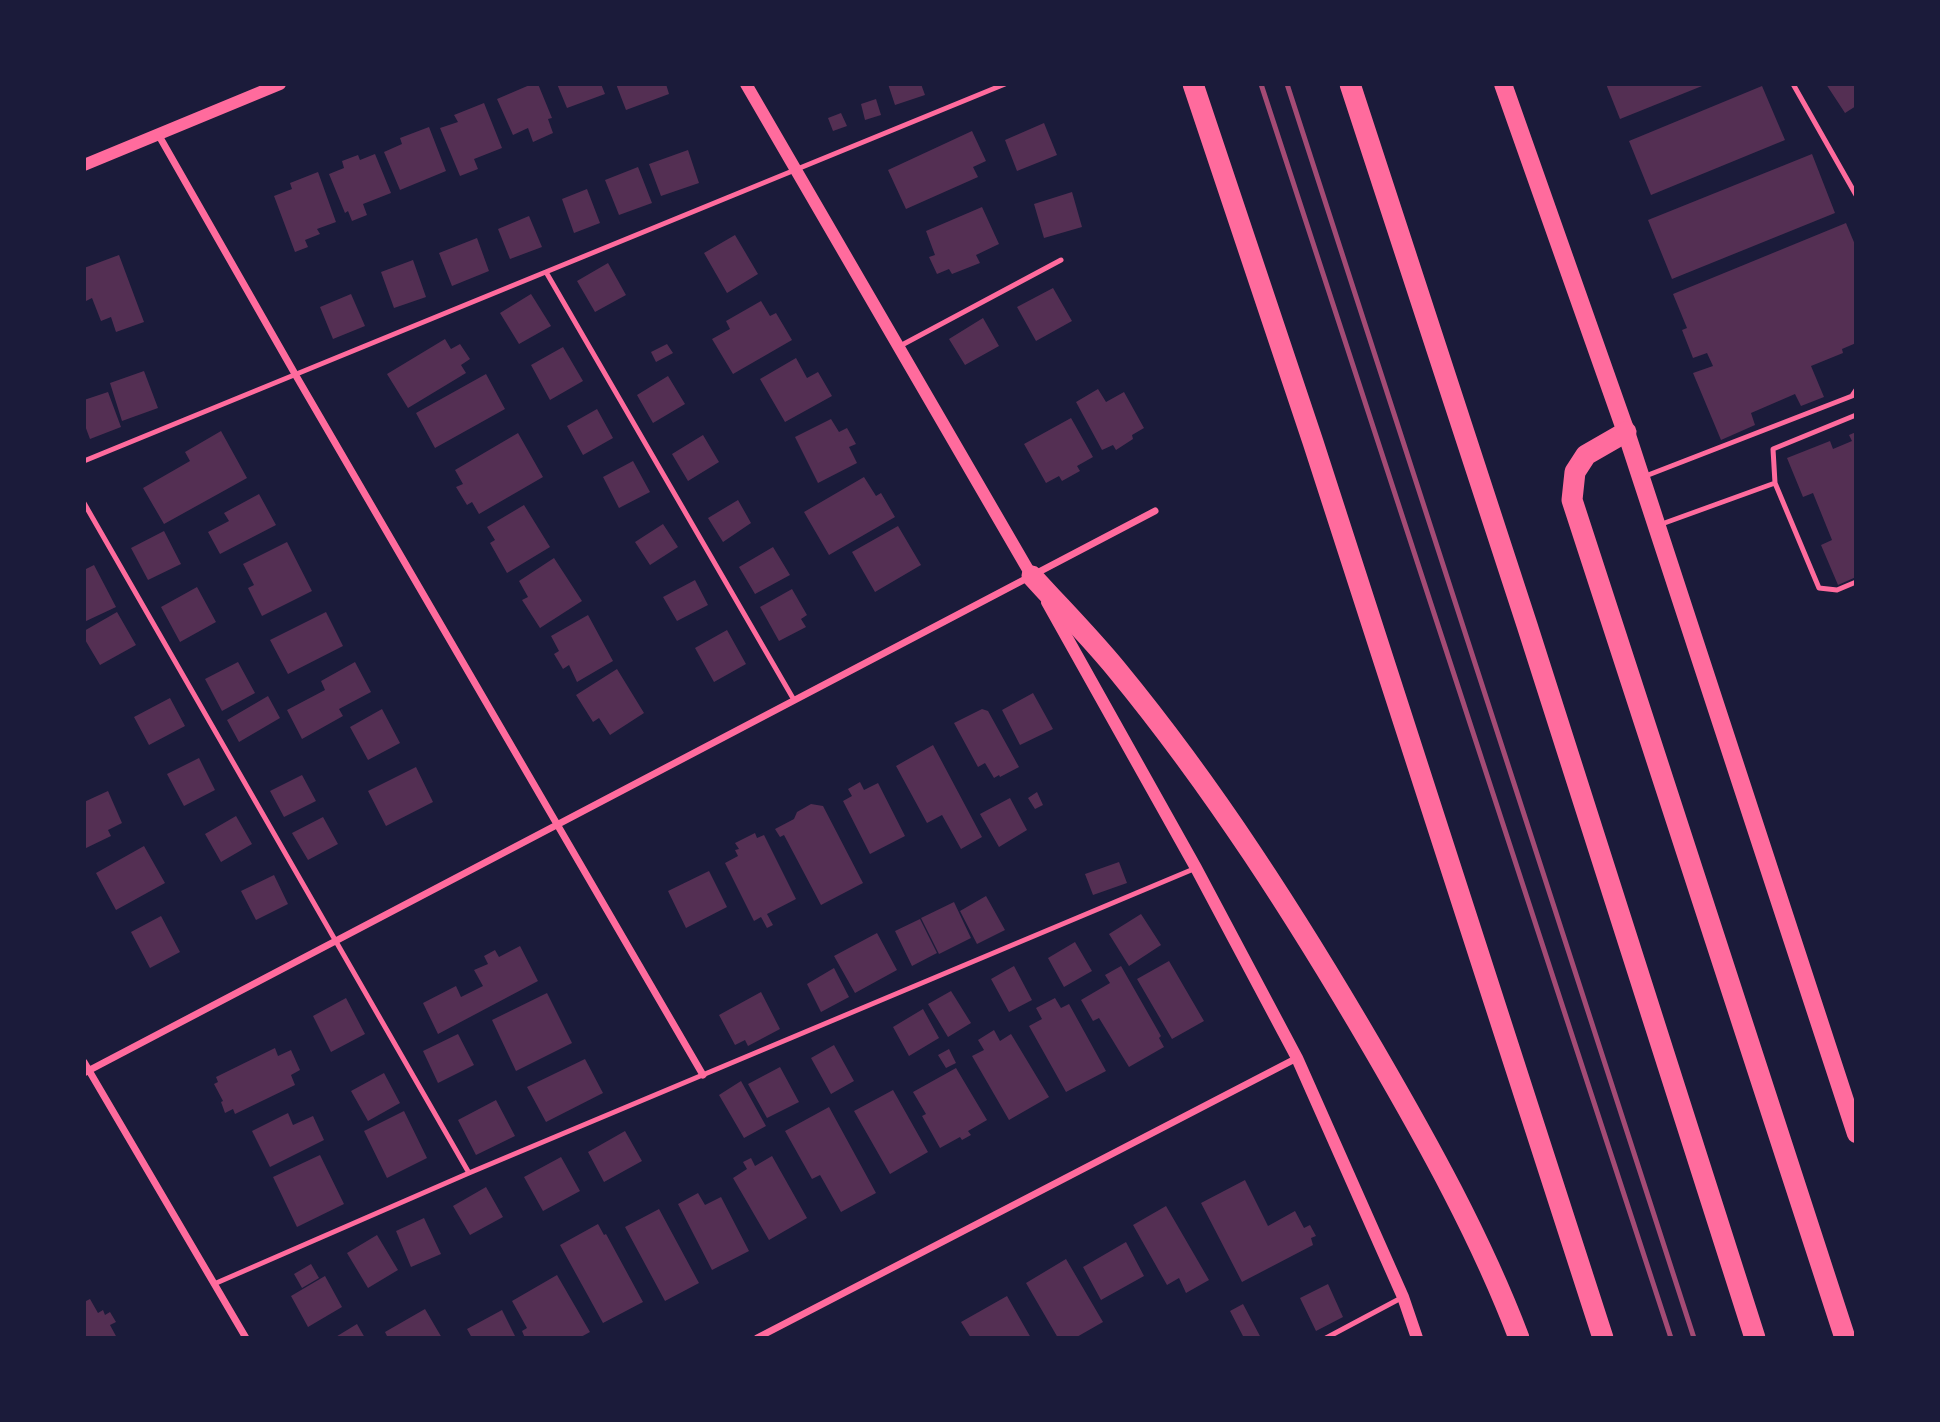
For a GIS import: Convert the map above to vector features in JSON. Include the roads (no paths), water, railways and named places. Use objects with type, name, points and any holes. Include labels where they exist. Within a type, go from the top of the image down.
[{"type":"highway","points":[[1192,84],[1317,455],[1604,1338]]},
{"type":"highway","points":[[1350,84],[1523,611],[1755,1338]]},
{"type":"highway","points":[[1626,432],[1586,455],[1575,472],[1572,500],[1761,1085],[1846,1338]]},
{"type":"highway","points":[[1032,576],[1116,669],[1196,771],[1314,946],[1414,1118],[1499,1286],[1519,1338]]},
{"type":"main road","points":[[1503,84],[1626,432],[1856,1134]]},
{"type":"street","points":[[84,165],[280,84]]},
{"type":"street","points":[[746,84],[1032,576],[1196,868],[1297,1058],[1403,1297],[1417,1338]]},
{"type":"street","points":[[158,134],[704,1075]]},
{"type":"street","points":[[87,1072],[1155,511]]},
{"type":"street","points":[[757,1338],[1297,1058]]},
{"type":"street","points":[[84,1062],[87,1072],[246,1338]]},
{"type":"lane","points":[[84,461],[1005,84]]},
{"type":"lane","points":[[1793,84],[1856,195]]},
{"type":"lane","points":[[898,347],[1061,260]]},
{"type":"lane","points":[[546,272],[794,700]]},
{"type":"lane","points":[[1640,478],[1852,396],[1856,390]]},
{"type":"lane","points":[[1856,415],[1773,449],[1775,483],[1819,588],[1837,590],[1856,582]]},
{"type":"lane","points":[[1656,526],[1775,483]]},
{"type":"lane","points":[[84,503],[469,1173]]},
{"type":"lane","points":[[214,1284],[469,1173],[1196,868]]},
{"type":"lane","points":[[1326,1338],[1403,1297]]},
{"type":"railway","points":[[1261,84],[1671,1338]]},
{"type":"railway","points":[[1287,84],[1694,1338]]}]
